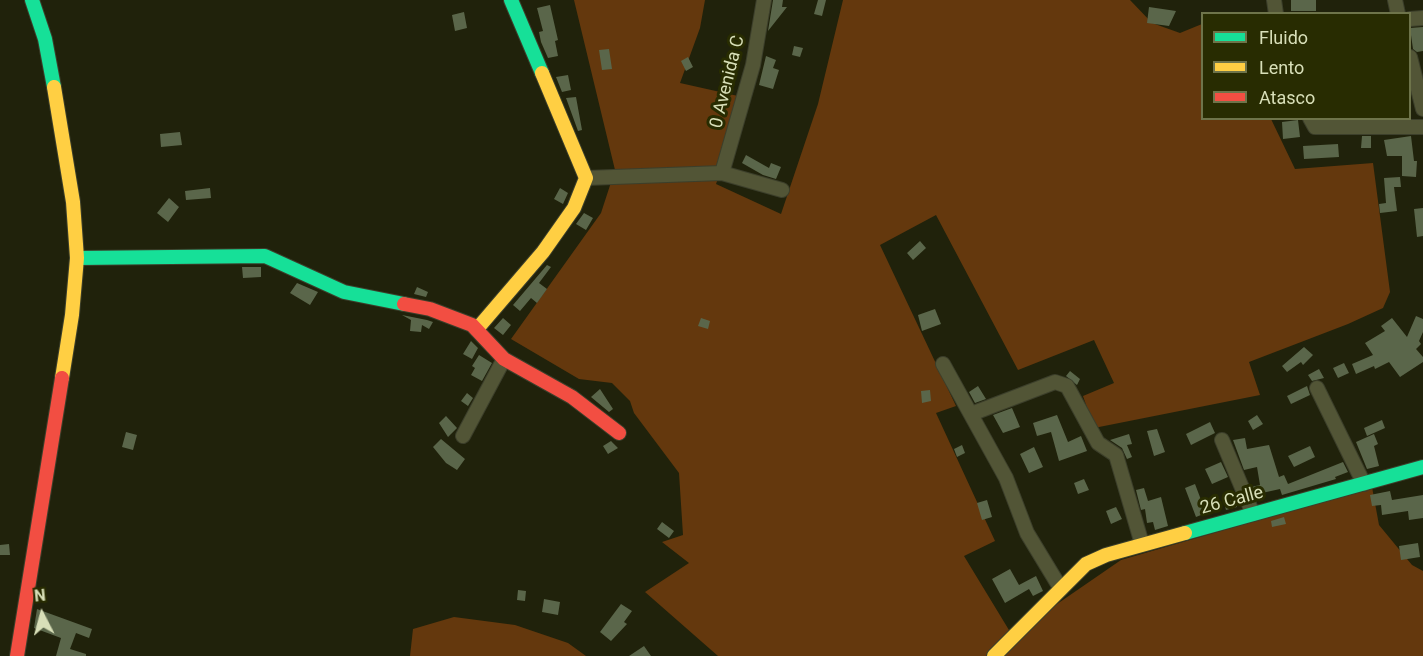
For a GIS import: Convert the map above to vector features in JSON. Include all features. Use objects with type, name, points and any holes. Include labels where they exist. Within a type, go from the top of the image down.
[{"type":"street","points":[[17,656],[72,315],[77,258],[73,202],[58,106],[45,39],[32,0]]},
{"type":"street","points":[[477,329],[543,252],[574,208],[586,178],[511,0]]},
{"type":"street","name":"0 Avenida C","points":[[722,172],[753,65],[764,0]]},
{"type":"street","points":[[1411,61],[1423,109]]},
{"type":"street","points":[[1312,123],[1423,127]]},
{"type":"street","points":[[586,178],[722,172],[782,190]]},
{"type":"street","points":[[77,258],[265,256],[305,272],[344,292],[430,309],[477,329],[488,345],[504,359],[572,397],[619,433]]},
{"type":"street","points":[[463,436],[504,359]]},
{"type":"street","points":[[943,364],[1006,478],[1027,533],[1061,589]]},
{"type":"street","points":[[971,414],[1055,382],[1067,386],[1098,443],[1116,455],[1142,544]]},
{"type":"street","points":[[1317,388],[1364,484]]},
{"type":"street","points":[[1222,440],[1253,514]]},
{"type":"street","name":"26 Calle","points":[[994,656],[1086,564],[1142,544],[1423,467]]},
{"type":"shaded area","points":[[574,0],[705,0],[700,28],[680,83],[747,98],[716,184],[781,214],[818,104],[843,0],[1130,0],[1152,23],[1180,33],[1201,24],[1201,120],[1271,120],[1295,169],[1373,163],[1390,292],[1383,308],[1249,362],[1260,395],[1094,428],[1083,396],[1114,383],[1094,340],[1018,370],[936,215],[880,245],[956,406],[936,413],[995,541],[964,556],[1012,635],[1121,560],[1372,487],[1379,525],[1412,565],[1423,571],[1423,656],[718,656],[645,592],[689,563],[662,542],[683,535],[679,473],[634,413],[630,401],[612,383],[579,379],[511,339],[601,213],[615,170]]},
{"type":"shaded area","points":[[454,617],[515,625],[568,643],[586,656],[410,656],[413,629]]},
{"type":"building","points":[[773,0],[783,0],[782,7],[787,7],[768,31]]},
{"type":"building","points":[[818,0],[826,0],[822,16],[814,14]]},
{"type":"building","points":[[1291,0],[1316,0],[1316,11],[1291,11]]},
{"type":"building","points":[[550,5],[558,40],[555,41],[558,56],[548,58],[541,42],[539,32],[543,31],[537,8]]},
{"type":"building","points":[[1149,7],[1176,11],[1169,26],[1147,23]]},
{"type":"building","points":[[464,12],[467,28],[455,31],[452,15]]},
{"type":"building","points":[[1423,27],[1423,51],[1417,52],[1413,49],[1411,28]]},
{"type":"building","points":[[794,46],[803,48],[800,57],[792,55]]},
{"type":"building","points":[[609,49],[612,69],[602,70],[599,50]]},
{"type":"building","points":[[766,56],[776,60],[773,68],[779,70],[773,89],[759,85]]},
{"type":"building","points":[[688,57],[693,67],[686,71],[681,61]]},
{"type":"building","points":[[568,75],[571,90],[562,92],[556,77]]},
{"type":"building","points":[[576,97],[582,130],[578,131],[566,98]]},
{"type":"building","points":[[1298,120],[1300,137],[1283,139],[1282,122]]},
{"type":"building","points":[[180,132],[182,145],[161,147],[160,134]]},
{"type":"building","points":[[1362,136],[1371,136],[1371,148],[1361,148]]},
{"type":"building","points":[[1411,136],[1414,161],[1417,161],[1416,177],[1402,176],[1402,156],[1387,156],[1384,140]]},
{"type":"building","points":[[1338,144],[1339,157],[1304,159],[1303,146]]},
{"type":"building","points":[[746,155],[769,168],[771,163],[781,167],[776,179],[763,175],[742,163]]},
{"type":"building","points":[[1400,177],[1401,187],[1394,187],[1397,211],[1380,213],[1379,204],[1386,203],[1384,178]]},
{"type":"building","points":[[210,188],[211,198],[186,200],[185,191]]},
{"type":"building","points":[[560,188],[568,193],[563,204],[554,199]]},
{"type":"building","points":[[169,198],[179,207],[168,222],[157,213]]},
{"type":"building","points":[[1423,208],[1423,236],[1417,237],[1414,209]]},
{"type":"building","points":[[584,213],[593,218],[586,230],[576,224]]},
{"type":"building","points":[[920,241],[926,248],[913,260],[907,253]]},
{"type":"building","points":[[547,265],[551,267],[539,283],[547,289],[537,303],[531,298],[520,311],[513,305]]},
{"type":"building","points":[[242,267],[261,267],[261,277],[243,278]]},
{"type":"building","points":[[297,283],[318,292],[310,305],[290,293]]},
{"type":"building","points":[[417,287],[428,292],[426,297],[414,294]]},
{"type":"building","points":[[935,309],[941,324],[922,331],[918,315]]},
{"type":"building","points":[[402,315],[433,322],[429,329],[422,325],[421,332],[410,331],[411,320]]},
{"type":"building","points":[[1416,316],[1423,319],[1423,332],[1419,341],[1421,344],[1416,349],[1423,357],[1423,362],[1400,377],[1389,362],[1356,374],[1352,364],[1373,355],[1365,343],[1385,331],[1381,326],[1392,318],[1407,337]]},
{"type":"building","points":[[503,318],[511,325],[503,335],[494,328]]},
{"type":"building","points":[[701,318],[710,321],[708,329],[698,326]]},
{"type":"building","points":[[471,341],[478,348],[472,359],[463,354]]},
{"type":"building","points":[[1304,347],[1313,355],[1303,365],[1301,362],[1287,372],[1282,366]]},
{"type":"building","points":[[479,355],[492,363],[482,381],[471,375],[475,368],[472,366]]},
{"type":"building","points":[[1344,363],[1349,373],[1338,378],[1333,368]]},
{"type":"building","points":[[1319,369],[1324,378],[1312,381],[1308,375]]},
{"type":"building","points":[[1070,371],[1080,379],[1077,385],[1066,376]]},
{"type":"building","points":[[978,386],[986,399],[975,403],[969,392]]},
{"type":"building","points":[[1307,386],[1310,395],[1291,404],[1287,396]]},
{"type":"building","points":[[600,389],[613,409],[609,412],[591,397]]},
{"type":"building","points":[[930,390],[931,401],[922,403],[921,391]]},
{"type":"building","points":[[467,393],[473,398],[468,406],[461,401]]},
{"type":"building","points":[[1012,408],[1020,427],[1003,433],[993,415]]},
{"type":"building","points":[[1057,415],[1068,442],[1081,436],[1087,451],[1059,461],[1051,432],[1037,436],[1033,423]]},
{"type":"building","points":[[1257,415],[1263,424],[1253,430],[1248,421]]},
{"type":"building","points":[[446,416],[457,428],[448,437],[439,423]]},
{"type":"building","points":[[1382,420],[1385,428],[1367,436],[1364,428]]},
{"type":"building","points":[[1210,422],[1215,433],[1191,445],[1186,434]]},
{"type":"building","points":[[1157,429],[1165,452],[1154,456],[1147,431]]},
{"type":"building","points":[[126,432],[137,435],[133,450],[122,447]]},
{"type":"building","points":[[1129,434],[1132,444],[1127,445],[1132,457],[1127,459],[1122,448],[1110,440]]},
{"type":"building","points":[[1374,434],[1378,444],[1374,446],[1379,466],[1367,469],[1356,442]]},
{"type":"building","points":[[1245,438],[1247,449],[1269,445],[1279,477],[1284,475],[1288,484],[1343,462],[1348,472],[1335,477],[1336,479],[1282,495],[1280,489],[1262,493],[1263,500],[1257,501],[1251,487],[1260,485],[1257,467],[1244,470],[1233,440]]},
{"type":"building","points":[[441,439],[465,459],[457,470],[446,463],[433,447]]},
{"type":"building","points":[[611,441],[618,448],[608,454],[603,446]]},
{"type":"building","points":[[962,445],[965,453],[957,457],[954,449]]},
{"type":"building","points":[[1310,446],[1315,457],[1294,467],[1288,456]]},
{"type":"building","points":[[1034,447],[1043,467],[1029,473],[1020,454]]},
{"type":"building","points":[[1221,462],[1228,477],[1212,484],[1205,469]]},
{"type":"building","points":[[1084,479],[1089,490],[1078,494],[1074,483]]},
{"type":"building","points":[[1195,484],[1206,513],[1196,517],[1185,488]]},
{"type":"building","points":[[1144,488],[1148,501],[1161,497],[1168,526],[1155,530],[1153,522],[1147,523],[1145,509],[1141,510],[1136,490]]},
{"type":"building","points":[[1390,491],[1392,500],[1423,495],[1423,518],[1409,520],[1408,511],[1382,515],[1381,505],[1372,506],[1370,495]]},
{"type":"building","points":[[987,500],[992,517],[982,520],[977,503]]},
{"type":"building","points":[[1234,500],[1237,507],[1226,510],[1224,502]]},
{"type":"building","points":[[1116,507],[1122,519],[1111,524],[1106,511]]},
{"type":"building","points":[[1284,517],[1286,524],[1272,527],[1271,521]]},
{"type":"building","points":[[662,522],[674,531],[669,538],[657,529]]},
{"type":"building","points":[[1418,543],[1420,557],[1401,560],[1399,546]]},
{"type":"building","points":[[9,544],[10,555],[0,555],[0,545]]},
{"type":"building","points":[[1010,569],[1019,585],[1036,576],[1043,591],[1033,596],[1029,589],[1005,603],[992,579]]},
{"type":"building","points":[[518,590],[526,591],[525,601],[517,600]]},
{"type":"building","points":[[544,599],[560,602],[558,615],[542,612]]},
{"type":"building","points":[[621,604],[632,611],[624,622],[627,624],[611,641],[600,632]]},
{"type":"building","points":[[37,609],[92,629],[89,638],[76,633],[70,649],[86,654],[86,656],[56,656],[61,638],[34,628]]},
{"type":"building","points":[[644,646],[651,656],[629,656]]},
{"type":"traffic: fast","points":[[32,0],[45,39],[54,87]]},
{"type":"traffic: fast","points":[[511,0],[542,73]]},
{"type":"traffic: fast","points":[[77,258],[265,256],[344,292],[404,304]]},
{"type":"traffic: fast","points":[[1185,533],[1423,467]]},
{"type":"traffic: slow","points":[[477,329],[543,252],[574,208],[586,178],[542,73]]},
{"type":"traffic: slow","points":[[54,87],[73,202],[77,258],[72,315],[62,378]]},
{"type":"traffic: slow","points":[[994,656],[1086,564],[1106,555],[1185,533]]},
{"type":"traffic: jam","points":[[404,304],[430,309],[472,325],[504,359],[572,397],[619,433]]},
{"type":"traffic: jam","points":[[17,656],[62,378]]}]
